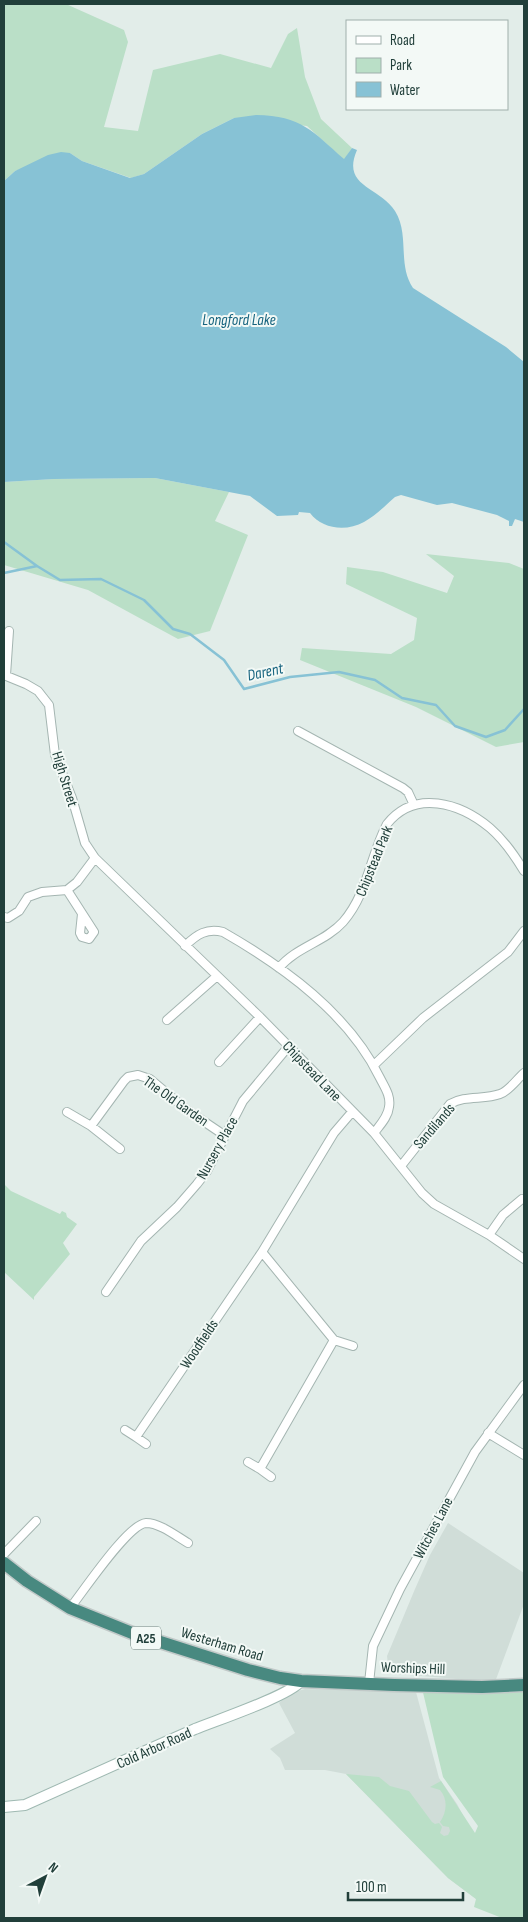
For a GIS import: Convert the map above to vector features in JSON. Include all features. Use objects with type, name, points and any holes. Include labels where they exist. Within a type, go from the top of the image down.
[{"type":"highway","name":"Westerham Road","points":[[4,1563],[27,1581],[70,1608],[132,1633],[248,1670],[302,1681]]},
{"type":"highway","name":"Worships Hill","points":[[302,1681],[482,1687],[524,1686]]},
{"type":"main road","name":"Cold Arbor Road","points":[[4,1807],[24,1805],[194,1730],[277,1696],[302,1681]]},
{"type":"street","points":[[5,675],[9,632]]},
{"type":"street","name":"High Street","points":[[5,675],[38,691],[49,705],[55,756],[72,798],[84,843],[106,870]]},
{"type":"street","points":[[298,731],[403,788],[408,792],[414,805]]},
{"type":"street","name":"Chipstead Park","points":[[279,968],[290,956],[332,933],[342,923],[359,899],[387,824],[395,815],[414,805],[438,802],[463,811],[477,819],[504,842],[524,870]]},
{"type":"street","points":[[4,917],[8,918],[19,911],[28,897],[42,892],[67,890],[77,882],[95,858]]},
{"type":"street","name":"Chipstead Lane","points":[[106,870],[260,1017],[374,1133],[434,1204],[489,1235],[524,1259]]},
{"type":"street","points":[[67,890],[82,914]]},
{"type":"street","points":[[185,946],[200,934],[214,930],[231,936],[279,968],[313,994],[366,1052],[389,1096],[390,1102],[385,1119],[374,1133]]},
{"type":"street","points":[[374,1065],[422,1018],[508,952],[524,930]]},
{"type":"street","points":[[167,1020],[217,976]]},
{"type":"street","points":[[219,1062],[260,1017]]},
{"type":"street","name":"Nursery Place","points":[[106,1292],[142,1241],[177,1207],[207,1171],[243,1101],[288,1047]]},
{"type":"street","name":"Sandilands","points":[[401,1166],[450,1104],[460,1099],[480,1099],[502,1094],[524,1073]]},
{"type":"street","name":"The Old Garden","points":[[92,1126],[124,1081],[128,1077],[138,1075],[150,1079],[188,1110],[224,1135]]},
{"type":"street","points":[[67,1112],[92,1126],[120,1149]]},
{"type":"street","name":"Woodfields","points":[[136,1437],[262,1252],[334,1133],[352,1112]]},
{"type":"street","points":[[489,1235],[503,1215],[522,1198]]},
{"type":"street","points":[[262,1252],[334,1340],[353,1346]]},
{"type":"street","points":[[260,1469],[334,1340]]},
{"type":"street","name":"Witches Lane","points":[[369,1683],[373,1646],[382,1625],[470,1461],[488,1433],[524,1386]]},
{"type":"street","points":[[125,1430],[146,1444]]},
{"type":"street","points":[[488,1433],[524,1455]]},
{"type":"street","points":[[248,1462],[271,1477]]},
{"type":"street","points":[[4,1554],[36,1520]]},
{"type":"street","points":[[70,1608],[113,1551],[134,1528],[146,1523],[162,1528],[188,1543]]},
{"type":"shaded area","points":[[448,1523],[524,1573],[524,1604],[495,1682],[397,1674],[388,1664],[387,1656],[415,1589],[430,1555]]},
{"type":"shaded area","points":[[305,1689],[416,1692],[439,1778],[457,1804],[488,1863],[476,1899],[448,1878],[346,1774],[325,1770],[285,1770],[280,1758],[270,1749],[295,1733],[279,1703],[291,1693]]},
{"type":"green space","points":[[4,4],[66,4],[124,30],[128,42],[104,127],[138,131],[153,70],[220,54],[271,68],[288,34],[297,28],[305,77],[321,119],[352,148],[344,160],[307,126],[234,118],[202,134],[144,174],[131,178],[82,161],[70,153],[15,171],[4,181]]},
{"type":"green space","points":[[155,478],[229,492],[215,521],[248,535],[210,631],[178,639],[88,590],[4,565],[4,482],[54,479]]},
{"type":"green space","points":[[426,554],[509,563],[524,569],[524,742],[496,747],[416,707],[300,660],[302,648],[391,654],[414,640],[417,618],[346,584],[347,567],[383,572],[447,593],[454,576]]},
{"type":"green space","points":[[4,1184],[11,1191],[60,1214],[62,1211],[66,1213],[67,1217],[77,1224],[63,1243],[70,1254],[34,1297],[34,1300],[4,1272]]},
{"type":"green space","points":[[421,1684],[524,1685],[524,1918],[502,1918],[474,1907],[476,1899],[448,1878],[346,1774],[379,1777],[390,1786],[409,1791],[432,1822],[435,1824],[439,1823],[442,1827],[440,1833],[444,1836],[448,1835],[450,1831],[449,1827],[443,1826],[440,1822],[445,1810],[444,1797],[440,1790],[430,1787],[441,1781],[475,1833],[478,1826],[443,1777]]},
{"type":"water","name":"Longford Lake","points":[[256,115],[285,118],[296,122],[314,133],[344,159],[352,148],[357,150],[353,162],[354,172],[358,179],[388,203],[395,211],[399,220],[408,279],[413,288],[506,347],[524,362],[524,522],[515,519],[512,526],[509,526],[509,521],[497,515],[452,503],[437,505],[401,495],[395,497],[364,522],[342,528],[321,523],[310,513],[299,512],[298,515],[277,516],[250,496],[155,478],[54,479],[4,482],[4,181],[15,171],[48,155],[61,152],[70,153],[82,161],[130,178],[144,174],[202,134],[234,118]]},
{"type":"waterway","name":"Darent","points":[[4,542],[60,580],[101,579],[144,600],[173,629],[190,634],[224,660],[244,689],[290,677],[339,672],[375,680],[402,698],[436,705],[455,726],[486,737],[505,730],[524,709]]},
{"type":"waterway","points":[[4,573],[37,566]]}]
